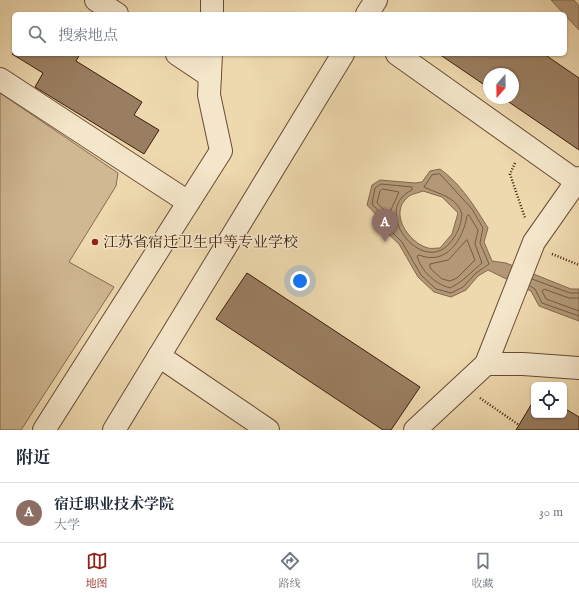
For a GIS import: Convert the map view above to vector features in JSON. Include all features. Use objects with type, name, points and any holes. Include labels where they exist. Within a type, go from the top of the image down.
[{"type":"lane","points":[[96,0],[114,12]]},
{"type":"lane","points":[[212,0],[212,12]]},
{"type":"lane","points":[[368,12],[376,0]]},
{"type":"lane","points":[[180,56],[210,76]]},
{"type":"lane","points":[[44,430],[221,151],[209,95],[210,56]]},
{"type":"lane","points":[[114,430],[342,56]]},
{"type":"lane","points":[[399,56],[577,179],[534,242],[486,364],[415,430]]},
{"type":"lane","points":[[0,79],[188,202]]},
{"type":"lane","points":[[159,356],[268,430]]},
{"type":"lane","points":[[486,364],[523,364],[579,368]]},
{"type":"path","points":[[463,385],[519,425]]},
{"type":"shaded area","points":[[0,93],[118,173],[116,186],[69,262],[114,287],[21,430],[0,430]]},
{"type":"water","points":[[551,0],[574,0],[579,6],[579,30],[567,17],[567,12],[562,12]]},
{"type":"water","points":[[440,169],[448,175],[473,204],[488,228],[484,242],[492,261],[506,263],[571,289],[579,289],[579,321],[539,306],[531,291],[488,270],[478,276],[466,290],[451,297],[434,292],[418,277],[399,244],[385,231],[382,221],[367,205],[372,185],[380,180],[415,183],[422,182],[430,171]],"holes":[[[423,191],[442,197],[458,213],[452,234],[440,248],[428,248],[421,245],[408,234],[403,227],[400,211],[402,204],[411,195]]]},
{"type":"building","points":[[15,56],[79,56],[76,61],[142,102],[134,115],[159,130],[144,154],[35,87],[43,73]]},
{"type":"building","points":[[442,56],[547,56],[579,78],[579,150],[512,104],[519,104],[519,68],[483,68],[483,84]]},
{"type":"building","points":[[247,273],[420,387],[391,430],[383,430],[216,319]]},
{"type":"building","points":[[531,405],[531,418],[567,418],[567,410],[579,417],[579,430],[516,430]]},
{"type":"place","name":"江苏省宿迁卫生中等专业学校","points":[[95,242]]},
{"type":"place","name":"宿迁职业技术学院","points":[[385,242]]}]
